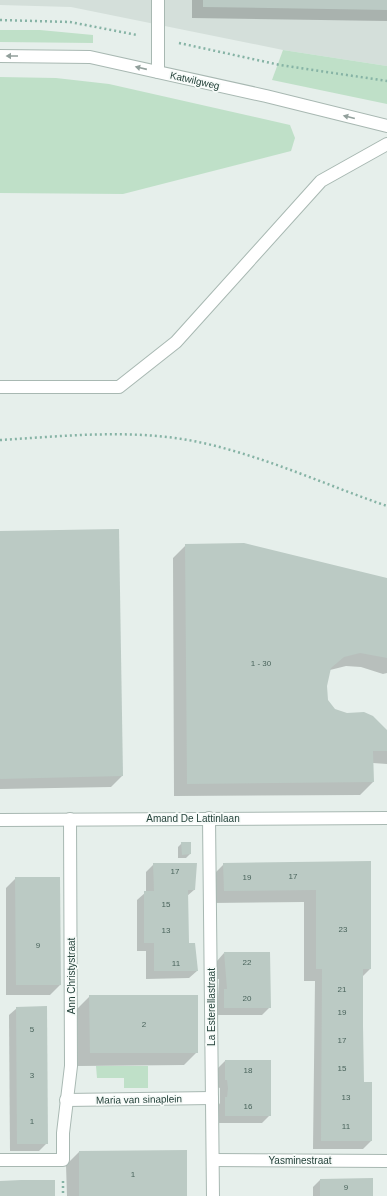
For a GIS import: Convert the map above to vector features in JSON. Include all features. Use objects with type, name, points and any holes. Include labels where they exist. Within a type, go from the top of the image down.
[{"type":"street","points":[[158,0],[158,72]]},
{"type":"street","name":"Katwilgweg","points":[[0,56],[90,57],[387,126]]},
{"type":"street","points":[[0,387],[119,387],[176,342],[321,181],[387,144]]},
{"type":"street","name":"La Esterellastraat","points":[[209,818],[213,1196]]},
{"type":"street","name":"Amand De Lattinlaan","points":[[0,820],[387,818]]},
{"type":"street","name":"Ann Christystraat","points":[[0,1160],[63,1160],[63,1133],[71,1066],[70,819]]},
{"type":"street","name":"Maria van sinaplein","points":[[66,1100],[212,1098]]},
{"type":"street","name":"Yasminestraat","points":[[213,1160],[387,1161]]},
{"type":"path","points":[[0,20],[70,22],[280,64],[387,81]]},
{"type":"path","points":[[0,440],[61,436],[142,434],[202,442],[238,451],[387,506]]},
{"type":"shaded area","points":[[0,0],[387,0],[387,66],[283,50],[71,7],[0,5]]},
{"type":"green space","points":[[0,30],[40,30],[93,35],[93,43],[0,42]]},
{"type":"green space","points":[[283,50],[387,66],[387,104],[272,80]]},
{"type":"green space","points":[[0,77],[56,78],[109,84],[290,125],[295,138],[291,151],[123,194],[0,193]]},
{"type":"green space","points":[[96,1066],[148,1066],[148,1088],[124,1088],[124,1078],[97,1078]]},
{"type":"building","points":[[203,0],[387,0],[387,10],[203,7]]},
{"type":"building","points":[[119,529],[123,776],[0,779],[0,531]]},
{"type":"building","points":[[244,543],[387,578],[387,658],[360,653],[344,657],[331,668],[327,686],[328,700],[335,709],[347,713],[364,712],[373,716],[387,730],[387,751],[373,751],[374,782],[187,784],[185,544]]},
{"type":"building","points":[[181,842],[191,842],[191,854],[182,855]]},
{"type":"building","points":[[371,861],[371,969],[363,969],[363,1026],[364,1082],[372,1082],[372,1141],[321,1141],[322,969],[316,969],[316,890],[224,891],[223,863]]},
{"type":"building","points":[[153,863],[197,863],[195,890],[188,890],[189,943],[195,943],[198,971],[154,971],[154,943],[144,943],[144,891],[154,891]]},
{"type":"building","points":[[15,877],[60,877],[61,985],[16,985]]},
{"type":"building","points":[[224,952],[270,952],[271,1008],[224,1008],[224,989],[227,989]]},
{"type":"building","points":[[89,995],[198,995],[198,1053],[90,1053]]},
{"type":"building","points":[[47,1006],[48,1144],[17,1144],[16,1007]]},
{"type":"building","points":[[225,1060],[271,1060],[271,1116],[225,1116],[225,1097],[227,1097],[228,1088],[227,1080],[225,1080]]},
{"type":"building","points":[[187,1150],[187,1196],[79,1196],[79,1151]]},
{"type":"building","points":[[373,1178],[373,1196],[320,1196],[320,1179]]},
{"type":"building","points":[[55,1180],[55,1196],[0,1196],[0,1181]]}]
